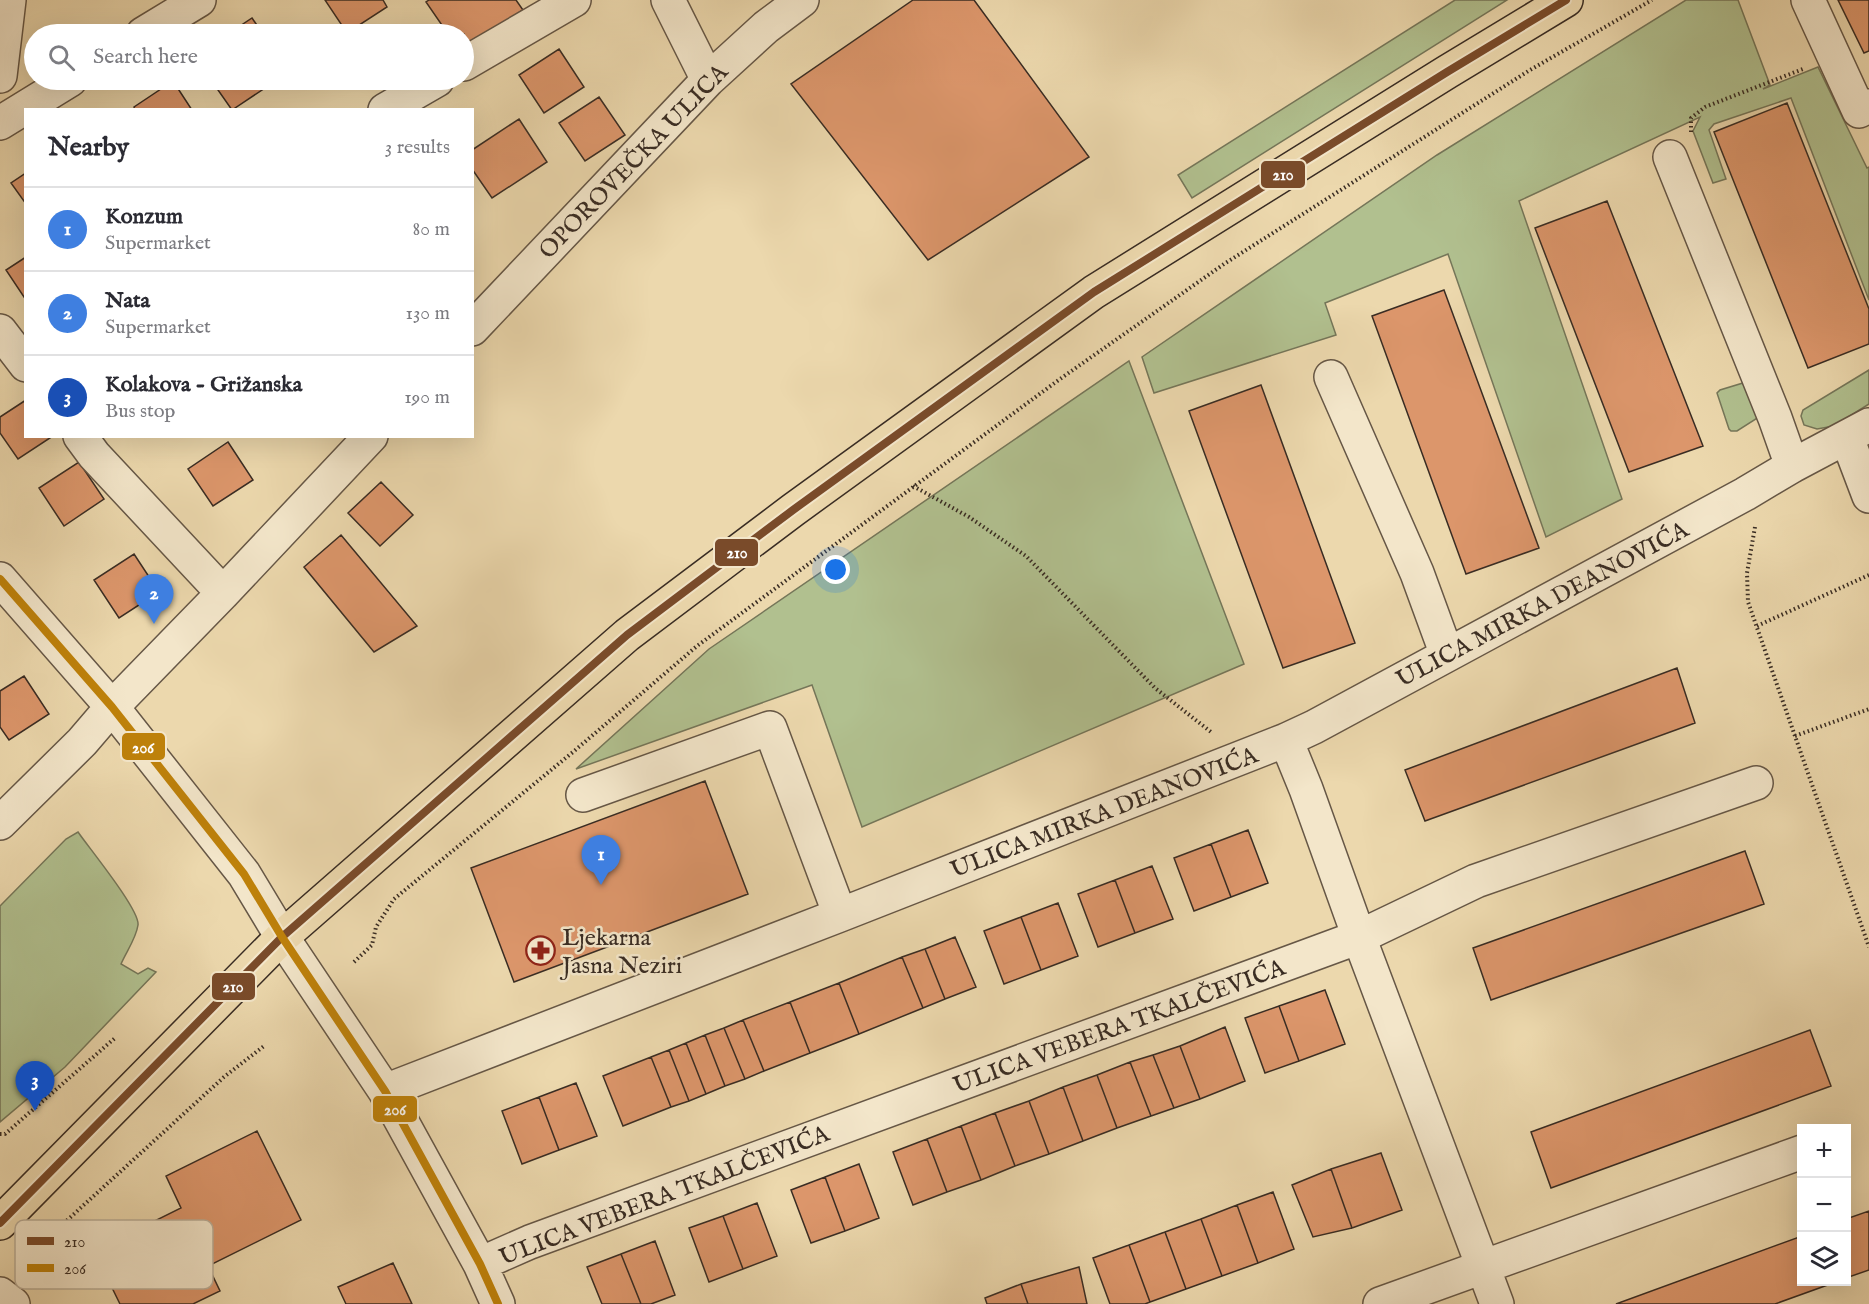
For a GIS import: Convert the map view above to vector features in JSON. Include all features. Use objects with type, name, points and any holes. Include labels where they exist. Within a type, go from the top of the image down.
[{"type":"main road","points":[[0,1223],[282,938],[627,635],[793,510],[1094,292],[1566,0]]},
{"type":"street","points":[[0,76],[9,0]]},
{"type":"street","points":[[159,24],[199,0]]},
{"type":"street","points":[[474,58],[574,0]]},
{"type":"street","points":[[668,0],[708,80]]},
{"type":"street","name":"OPOROVEČKA ULICA","points":[[474,327],[708,80],[766,27],[802,0]]},
{"type":"street","points":[[1808,0],[1859,111],[1869,106]]},
{"type":"street","points":[[24,108],[54,90]]},
{"type":"street","points":[[388,108],[420,90]]},
{"type":"street","points":[[0,123],[24,108]]},
{"type":"street","points":[[1670,157],[1775,418],[1792,466]]},
{"type":"street","points":[[0,331],[24,362]]},
{"type":"street","points":[[1331,377],[1417,573],[1447,655]]},
{"type":"street","points":[[1858,431],[1869,496]]},
{"type":"street","name":"ULICA MIRKA DEANOVIĆA","points":[[385,1091],[1286,740],[1314,727],[1858,431]]},
{"type":"street","points":[[81,438],[94,455],[223,593]]},
{"type":"street","points":[[0,823],[82,742],[112,707],[369,438]]},
{"type":"street","points":[[0,579],[112,707],[244,874],[282,938],[385,1091],[480,1264],[498,1304]]},
{"type":"street","points":[[583,795],[770,729],[840,915]]},
{"type":"street","points":[[1286,740],[1497,1304]]},
{"type":"street","name":"ULICA VEBERA TKALČEVIĆA","points":[[480,1264],[530,1242],[1359,938],[1476,881],[1756,783]]},
{"type":"street","points":[[1380,1304],[1797,1154]]},
{"type":"path","points":[[354,962],[372,945],[376,927],[394,899],[573,752],[697,646],[1060,379],[1224,264],[1530,69],[1652,0]]},
{"type":"path","points":[[1691,132],[1691,118],[1706,107],[1805,69]]},
{"type":"path","points":[[913,486],[969,517],[1026,556],[1155,688],[1196,719]]},
{"type":"path","points":[[1756,524],[1747,573],[1748,602],[1869,947]]},
{"type":"path","points":[[1757,626],[1869,575]]},
{"type":"path","points":[[1795,736],[1869,709]]},
{"type":"path","points":[[0,1134],[5,1134],[115,1038]]},
{"type":"path","points":[[79,1220],[224,1077],[264,1046]]},
{"type":"green space","points":[[1455,0],[1507,0],[1192,198],[1178,175]]},
{"type":"green space","points":[[1686,0],[1738,0],[1770,85],[1763,89],[1818,67],[1867,168],[1869,167],[1869,300],[1791,98],[1714,124],[1709,130],[1726,179],[1713,183],[1693,131],[1700,117],[1519,201],[1622,499],[1546,537],[1448,254],[1325,303],[1336,335],[1154,393],[1142,357],[1437,155]]},
{"type":"green space","points":[[1129,361],[1244,664],[862,827],[812,685],[576,769],[709,649]]},
{"type":"green space","points":[[1869,370],[1869,404],[1834,426],[1817,429],[1804,425],[1801,416],[1803,410]]},
{"type":"green space","points":[[1743,383],[1759,417],[1737,431],[1731,431],[1717,393]]},
{"type":"green space","points":[[78,832],[123,893],[136,917],[137,930],[121,964],[138,974],[148,968],[156,972],[65,1067],[0,1122],[0,906],[66,839]]},
{"type":"building","points":[[325,0],[383,0],[387,7],[361,24],[341,24]]},
{"type":"building","points":[[429,0],[516,0],[523,10],[474,42],[474,24],[441,24],[426,2]]},
{"type":"building","points":[[913,0],[974,0],[1089,157],[928,260],[791,84]]},
{"type":"building","points":[[1838,0],[1869,0],[1869,51],[1864,53]]},
{"type":"building","points":[[252,18],[256,24],[243,24]]},
{"type":"building","points":[[559,49],[584,87],[544,113],[519,75]]},
{"type":"building","points":[[160,90],[179,90],[191,108],[134,108]]},
{"type":"building","points":[[218,90],[262,90],[235,108],[231,108]]},
{"type":"building","points":[[599,97],[625,135],[585,161],[559,123]]},
{"type":"building","points":[[1787,103],[1869,309],[1869,344],[1808,368],[1714,132]]},
{"type":"building","points":[[519,119],[547,162],[492,198],[474,172],[474,149]]},
{"type":"building","points":[[24,174],[24,201],[11,183]]},
{"type":"building","points":[[1607,201],[1703,446],[1629,472],[1535,228]]},
{"type":"building","points":[[24,258],[24,297],[6,270]]},
{"type":"building","points":[[1444,290],[1539,548],[1466,574],[1372,316]]},
{"type":"building","points":[[1261,385],[1355,643],[1283,668],[1189,411]]},
{"type":"building","points":[[24,401],[24,438],[50,438],[18,459],[0,433],[0,417]]},
{"type":"building","points":[[228,442],[253,480],[213,506],[188,469]]},
{"type":"building","points":[[79,462],[104,499],[64,526],[39,488]]},
{"type":"building","points":[[381,482],[413,515],[380,546],[348,513]]},
{"type":"building","points":[[341,535],[417,626],[374,652],[304,567]]},
{"type":"building","points":[[134,554],[159,592],[119,618],[94,580]]},
{"type":"building","points":[[1677,668],[1695,723],[1425,821],[1405,770]]},
{"type":"building","points":[[24,676],[49,714],[9,740],[0,727],[0,691]]},
{"type":"building","points":[[705,781],[748,894],[514,982],[471,868]]},
{"type":"building","points":[[1248,830],[1268,883],[1231,897],[1211,844]]},
{"type":"building","points":[[1211,844],[1231,897],[1194,911],[1174,858]]},
{"type":"building","points":[[1745,851],[1764,904],[1491,1000],[1473,948]]},
{"type":"building","points":[[1152,866],[1173,919],[1135,933],[1115,880]]},
{"type":"building","points":[[1115,880],[1135,933],[1098,947],[1078,894]]},
{"type":"building","points":[[1058,903],[1078,956],[1041,970],[1021,917]]},
{"type":"building","points":[[1021,917],[1041,970],[1004,984],[984,931]]},
{"type":"building","points":[[955,937],[976,987],[945,999],[925,949]]},
{"type":"building","points":[[925,949],[945,999],[923,1008],[902,957]]},
{"type":"building","points":[[902,957],[923,1008],[859,1034],[839,983]]},
{"type":"building","points":[[839,983],[859,1034],[810,1053],[790,1002]]},
{"type":"building","points":[[1325,990],[1345,1044],[1299,1061],[1279,1006]]},
{"type":"building","points":[[790,1002],[810,1053],[764,1071],[743,1020]]},
{"type":"building","points":[[1279,1006],[1299,1061],[1265,1073],[1245,1018]]},
{"type":"building","points":[[743,1020],[764,1071],[745,1079],[724,1028]]},
{"type":"building","points":[[1225,1027],[1245,1081],[1200,1099],[1180,1046]]},
{"type":"building","points":[[724,1028],[745,1079],[725,1086],[705,1035]]},
{"type":"building","points":[[1810,1030],[1831,1086],[1551,1188],[1531,1132]]},
{"type":"building","points":[[705,1035],[725,1086],[706,1094],[686,1043]]},
{"type":"building","points":[[686,1043],[706,1094],[689,1101],[669,1050]]},
{"type":"building","points":[[1180,1046],[1200,1099],[1174,1108],[1153,1055]]},
{"type":"building","points":[[669,1050],[689,1101],[671,1107],[651,1057]]},
{"type":"building","points":[[1153,1055],[1174,1108],[1151,1116],[1130,1062]]},
{"type":"building","points":[[651,1057],[671,1107],[623,1126],[603,1076]]},
{"type":"building","points":[[1130,1062],[1151,1116],[1117,1128],[1097,1075]]},
{"type":"building","points":[[1097,1075],[1117,1128],[1083,1141],[1063,1087]]},
{"type":"building","points":[[576,1083],[597,1136],[559,1150],[539,1097]]},
{"type":"building","points":[[1063,1087],[1083,1141],[1049,1154],[1029,1101]]},
{"type":"building","points":[[539,1097],[559,1150],[522,1164],[502,1111]]},
{"type":"building","points":[[1029,1101],[1049,1154],[1015,1166],[995,1113]]},
{"type":"building","points":[[995,1113],[1015,1166],[981,1180],[961,1126]]},
{"type":"building","points":[[961,1126],[981,1180],[947,1192],[927,1139]]},
{"type":"building","points":[[257,1131],[301,1220],[213,1264],[213,1220],[157,1220],[181,1208],[166,1176]]},
{"type":"building","points":[[927,1139],[947,1192],[913,1205],[893,1152]]},
{"type":"building","points":[[1381,1153],[1402,1210],[1352,1228],[1331,1169]]},
{"type":"building","points":[[859,1164],[879,1218],[845,1231],[825,1177]]},
{"type":"building","points":[[1331,1169],[1352,1228],[1313,1237],[1292,1185]]},
{"type":"building","points":[[825,1177],[845,1231],[811,1243],[791,1190]]},
{"type":"building","points":[[1273,1192],[1294,1249],[1258,1263],[1237,1205]]},
{"type":"building","points":[[757,1203],[777,1256],[743,1269],[723,1216]]},
{"type":"building","points":[[1237,1205],[1258,1263],[1222,1276],[1201,1219]]},
{"type":"building","points":[[1869,1211],[1869,1270],[1851,1276],[1851,1232],[1851,1217]]},
{"type":"building","points":[[723,1216],[743,1269],[709,1282],[689,1228]]},
{"type":"building","points":[[1201,1219],[1222,1276],[1186,1289],[1165,1232]]},
{"type":"building","points":[[1165,1232],[1186,1289],[1150,1302],[1129,1245]]},
{"type":"building","points":[[1797,1238],[1797,1286],[1825,1286],[1775,1304],[1616,1304]]},
{"type":"building","points":[[655,1241],[675,1295],[651,1304],[641,1304],[621,1254]]},
{"type":"building","points":[[1129,1245],[1150,1302],[1110,1304],[1093,1258]]},
{"type":"building","points":[[621,1254],[641,1304],[602,1304],[587,1267]]},
{"type":"building","points":[[393,1263],[412,1304],[346,1304],[338,1287]]},
{"type":"building","points":[[1079,1267],[1087,1304],[1028,1304],[1021,1284]]},
{"type":"building","points":[[213,1276],[220,1291],[193,1304],[120,1304],[113,1289],[213,1289]]},
{"type":"building","points":[[1021,1284],[1028,1304],[987,1304],[985,1298]]},
{"type":"transit line","name":"210","points":[[0,1223],[282,937],[627,635],[793,510],[1094,292],[1566,0]]},
{"type":"transit line","name":"206","points":[[0,579],[112,707],[244,874],[282,937],[385,1091],[480,1264],[498,1304]]},
{"type":"place","name":"Nata","points":[[154,624]]},
{"type":"place","name":"Konzum","points":[[601,885]]},
{"type":"place","name":"Ljekarna Jasna Neziri","points":[[541,951]]},
{"type":"place","name":"Kolakova - Grižanska","points":[[35,1111]]}]
